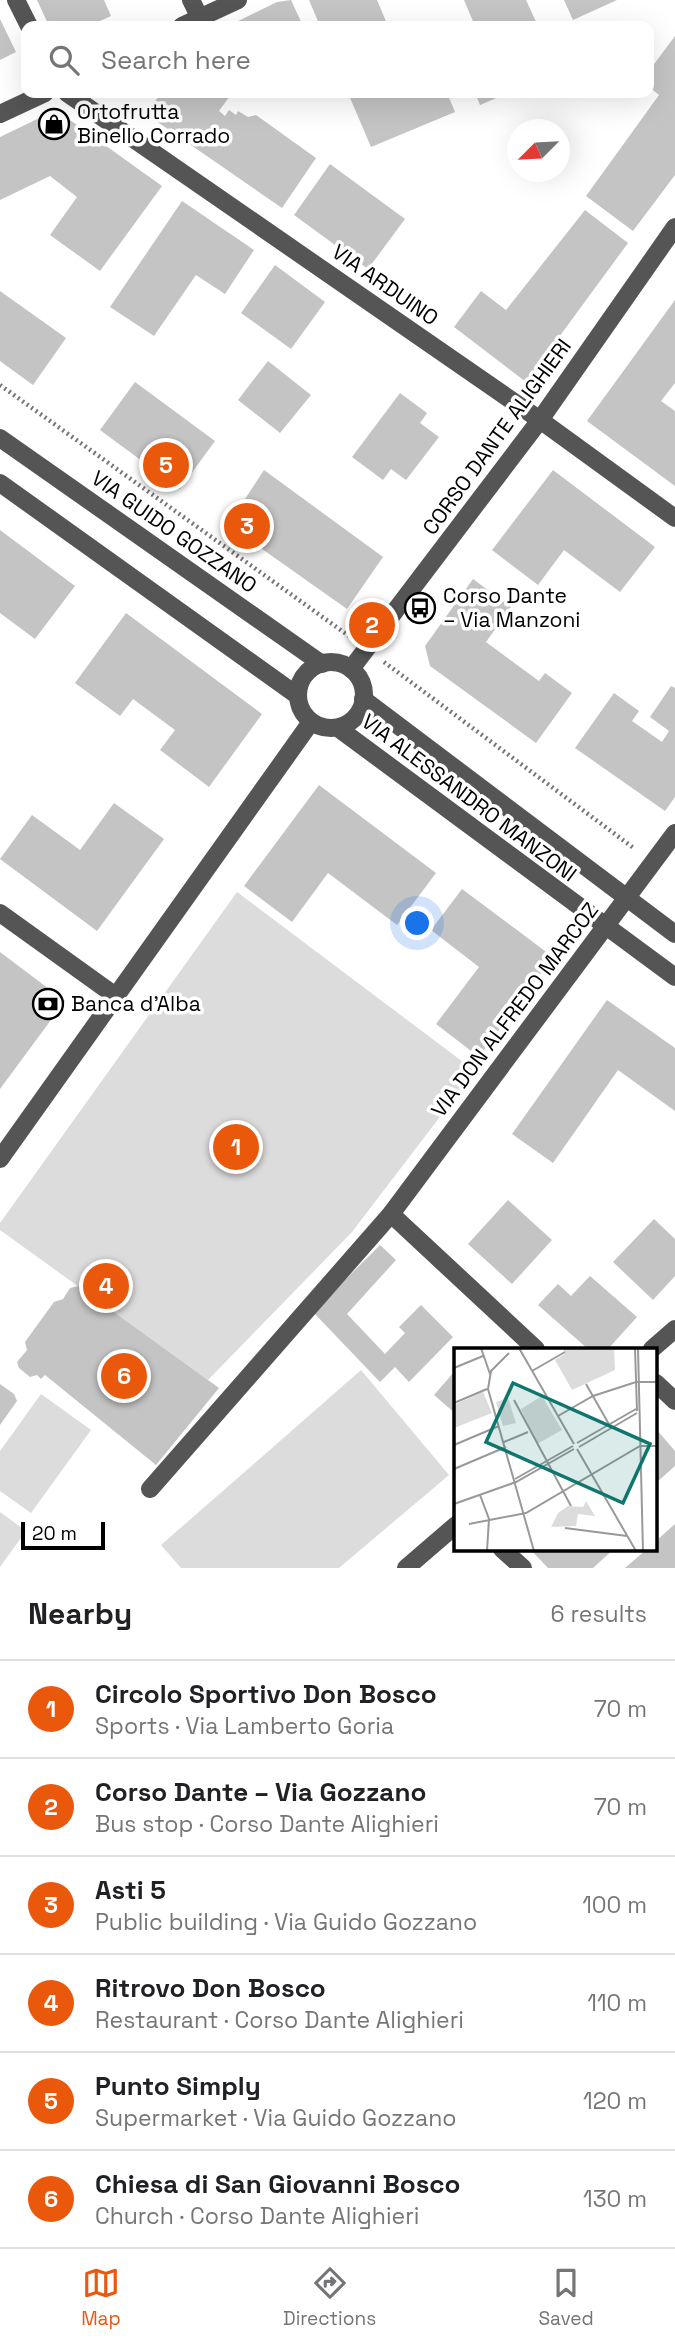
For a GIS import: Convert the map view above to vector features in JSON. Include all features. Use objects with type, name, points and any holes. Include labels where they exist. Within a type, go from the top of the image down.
[{"type":"street","points":[[16,0],[26,21]]},
{"type":"street","points":[[191,0],[200,18]]},
{"type":"street","points":[[193,21],[238,0]]},
{"type":"street","points":[[0,114],[35,98]]},
{"type":"street","name":"VIA ARDUINO","points":[[74,98],[540,420],[675,518]]},
{"type":"street","name":"CORSO DANTE ALIGHIERI","points":[[351,670],[540,420],[675,227]]},
{"type":"street","name":"VIA GUIDO GOZZANO","points":[[1,442],[322,664]]},
{"type":"street","points":[[0,483],[298,696]]},
{"type":"street","points":[[332,662],[351,670],[363,688],[363,699],[355,718],[338,728],[310,722],[298,696],[304,676],[322,664],[332,662]]},
{"type":"street","name":"VIA ALESSANDRO MANZONI","points":[[363,699],[675,934]]},
{"type":"street","points":[[0,1158],[310,722]]},
{"type":"street","name":"VIA ALESSANDRO MANZONI","points":[[338,728],[605,928],[675,977]]},
{"type":"street","name":"VIA DON ALFREDO MARCOZ","points":[[150,1489],[391,1214],[675,833]]},
{"type":"street","points":[[0,913],[117,997]]},
{"type":"street","points":[[391,1214],[535,1348]]},
{"type":"street","points":[[653,1348],[675,1329]]},
{"type":"street","points":[[658,1385],[675,1401]]},
{"type":"street","points":[[406,1568],[454,1527]]},
{"type":"street","points":[[503,1550],[523,1568]]},
{"type":"path","points":[[0,385],[367,649],[653,863]]},
{"type":"shaded area","points":[[237,892],[475,1071],[352,1232],[208,1380],[0,1230],[0,1223]]},
{"type":"shaded area","points":[[361,1370],[449,1475],[339,1568],[181,1568],[161,1545]]},
{"type":"shaded area","points":[[41,1394],[91,1430],[31,1513],[0,1491],[0,1451]]},
{"type":"shaded area","points":[[0,1512],[26,1531],[0,1567]]},
{"type":"building","points":[[37,0],[104,0],[111,16],[100,21],[47,21]]},
{"type":"building","points":[[291,0],[301,21],[238,21],[277,2]]},
{"type":"building","points":[[309,0],[377,0],[386,21],[318,21]]},
{"type":"building","points":[[464,0],[526,0],[536,21],[473,21]]},
{"type":"building","points":[[564,0],[617,0],[573,20]]},
{"type":"building","points":[[0,19],[16,52],[0,60]]},
{"type":"building","points":[[675,36],[675,175],[633,231],[586,196],[659,95],[654,91],[654,64]]},
{"type":"building","points":[[157,98],[228,98],[219,111],[225,116],[229,110],[236,115],[238,111],[248,117],[256,115],[316,158],[282,208],[146,114]]},
{"type":"building","points":[[350,98],[449,98],[455,112],[371,147]]},
{"type":"building","points":[[477,98],[496,98],[480,105]]},
{"type":"building","points":[[56,110],[162,186],[100,271],[50,235],[77,197],[50,176],[0,200],[0,137]]},
{"type":"building","points":[[330,164],[405,219],[368,269],[294,215]]},
{"type":"building","points":[[182,201],[254,250],[225,294],[196,275],[154,336],[110,307]]},
{"type":"building","points":[[585,210],[628,243],[526,382],[454,327],[481,291],[506,310]]},
{"type":"building","points":[[275,265],[325,302],[291,349],[241,313]]},
{"type":"building","points":[[0,291],[66,338],[33,385],[0,361]]},
{"type":"building","points":[[675,300],[675,383],[661,401],[675,411],[675,486],[587,421]]},
{"type":"building","points":[[268,361],[311,395],[280,433],[238,400]]},
{"type":"building","points":[[135,382],[215,441],[180,489],[100,430]]},
{"type":"building","points":[[400,393],[427,413],[420,423],[439,437],[406,480],[391,469],[383,480],[352,457]]},
{"type":"building","points":[[264,470],[383,557],[347,609],[228,525]]},
{"type":"building","points":[[553,470],[655,547],[620,592],[564,550],[538,585],[492,550]]},
{"type":"building","points":[[0,530],[75,586],[35,639],[0,613]]},
{"type":"building","points":[[473,579],[511,607],[486,642],[539,681],[545,673],[572,693],[536,743],[430,666],[425,646]]},
{"type":"building","points":[[126,613],[262,714],[209,787],[160,750],[175,730],[133,699],[120,716],[75,683]]},
{"type":"building","points":[[671,686],[675,688],[675,797],[665,811],[575,748],[614,693],[639,711],[632,721],[662,742],[669,731],[650,717]]},
{"type":"building","points":[[319,785],[436,873],[397,925],[328,873],[292,922],[244,886]]},
{"type":"building","points":[[114,803],[164,839],[97,931],[0,859],[32,815],[80,850]]},
{"type":"building","points":[[462,889],[553,957],[479,1057],[436,1024],[479,967],[431,930]]},
{"type":"building","points":[[0,952],[65,1001],[0,1089]]},
{"type":"building","points":[[607,1000],[675,1048],[675,1111],[618,1070],[553,1163],[512,1134]]},
{"type":"building","points":[[508,1200],[552,1240],[512,1284],[468,1244]]},
{"type":"building","points":[[654,1219],[675,1239],[675,1276],[653,1300],[613,1262]]},
{"type":"building","points":[[380,1245],[396,1260],[347,1314],[385,1354],[405,1333],[399,1327],[421,1305],[453,1337],[409,1382],[395,1367],[380,1382],[313,1312]]},
{"type":"building","points":[[590,1276],[637,1317],[609,1348],[587,1348],[538,1305],[558,1284],[571,1296]]},
{"type":"building","points":[[78,1286],[219,1388],[156,1465],[45,1375],[41,1379],[37,1375],[30,1377],[19,1368],[17,1362],[27,1350],[25,1342],[54,1302],[63,1299],[70,1288]]},
{"type":"building","points":[[454,1372],[454,1412],[434,1395]]},
{"type":"building","points":[[0,1384],[14,1394],[17,1401],[0,1425]]},
{"type":"building","points":[[658,1431],[675,1451],[675,1466],[658,1481]]},
{"type":"building","points":[[675,1524],[675,1568],[625,1568],[646,1550],[658,1550],[658,1539]]},
{"type":"building","points":[[531,1550],[613,1550],[593,1568],[548,1568]]},
{"type":"place","name":"Ortofrutta Binello Corrado","points":[[54,124]]},
{"type":"place","name":"Punto Simply","points":[[166,465]]},
{"type":"place","name":"Asti 5","points":[[247,526]]},
{"type":"place","name":"Corso Dante – Via Manzoni","points":[[420,608]]},
{"type":"place","name":"Corso Dante – Via Gozzano","points":[[372,625]]},
{"type":"place","name":"Banca d'Alba","points":[[48,1004]]},
{"type":"place","name":"Circolo Sportivo Don Bosco","points":[[236,1147]]},
{"type":"place","name":"Ritrovo Don Bosco","points":[[106,1286]]},
{"type":"place","name":"Chiesa di San Giovanni Bosco","points":[[124,1376]]}]
